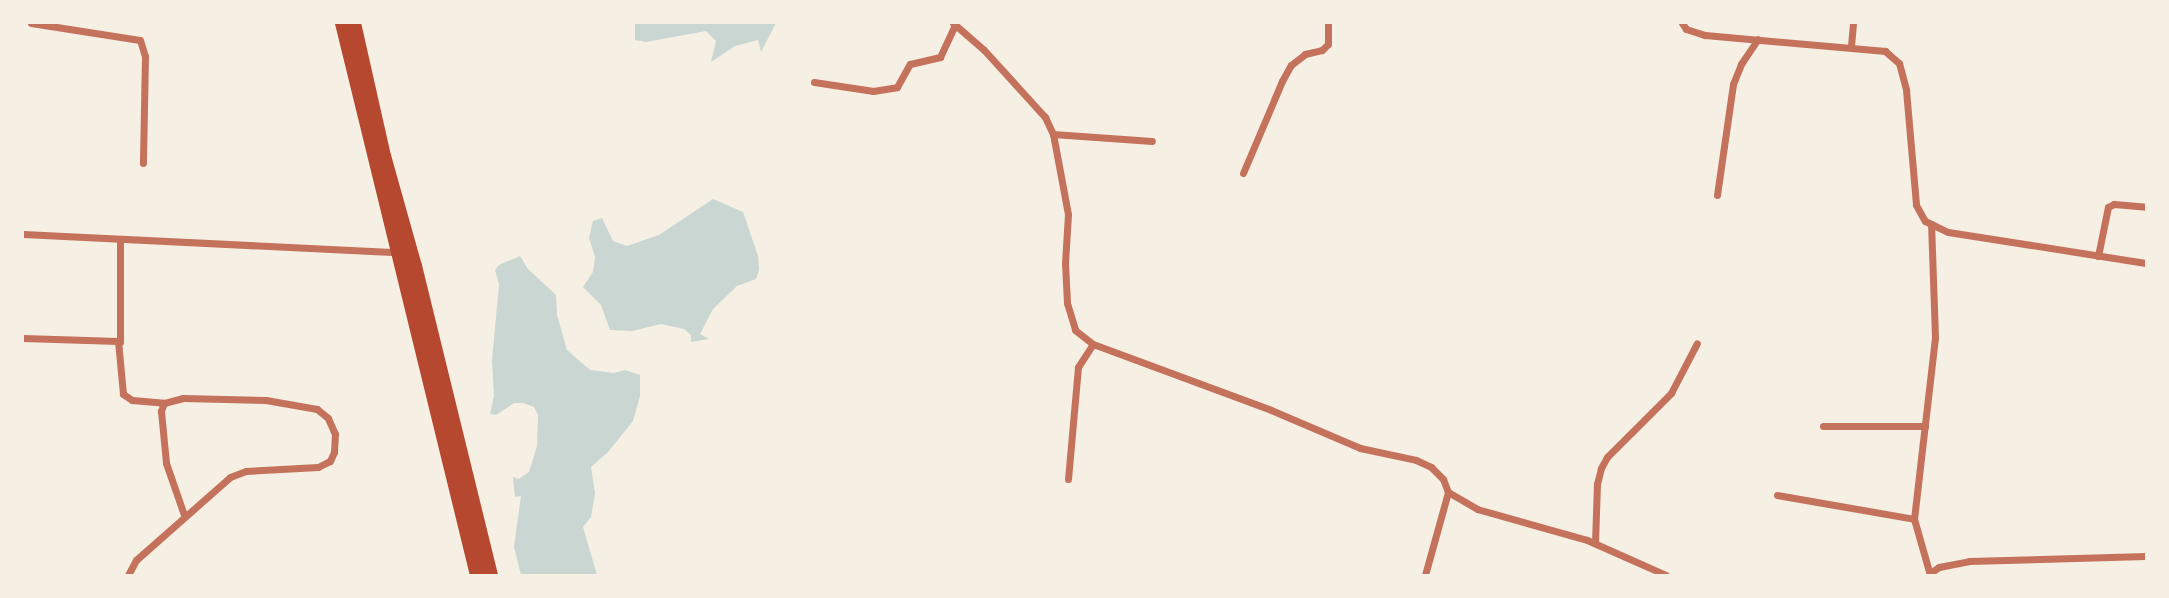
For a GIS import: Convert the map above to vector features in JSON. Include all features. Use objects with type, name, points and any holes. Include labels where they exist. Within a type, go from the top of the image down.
[{"type":"main road","points":[[342,23],[477,575]]},
{"type":"main road","points":[[354,23],[384,156],[415,265],[491,575]]},
{"type":"street","points":[[30,23],[140,40],[145,56],[143,163]]},
{"type":"street","points":[[1243,173],[1282,81],[1298,60],[1322,50],[1328,44],[1328,23]]},
{"type":"street","points":[[1682,23],[1686,29],[1705,35],[1885,51],[1899,63],[1906,90],[1916,205],[1925,221],[1948,232],[2146,264]]},
{"type":"street","points":[[1852,46],[1853,23]]},
{"type":"street","points":[[814,82],[873,91],[897,87],[910,64],[940,57],[954,24],[984,50],[1045,117],[1053,134],[1068,214],[1065,263],[1067,303],[1075,330],[1093,344],[1271,410],[1360,447],[1416,460],[1431,467],[1443,479],[1448,492],[1425,575]]},
{"type":"street","points":[[1717,195],[1733,84],[1741,64],[1758,39]]},
{"type":"street","points":[[1053,134],[1152,141]]},
{"type":"street","points":[[2098,256],[2108,207],[2114,204],[2146,207]]},
{"type":"street","points":[[1931,223],[1935,337],[1914,519],[1930,574],[1939,568],[1969,561],[2146,556]]},
{"type":"street","points":[[23,234],[398,252]]},
{"type":"street","points":[[120,239],[123,394],[132,400],[164,403],[183,398],[266,400],[317,409],[328,418],[334,434],[334,452],[330,461],[318,467],[246,471],[216,487],[136,560],[128,575]]},
{"type":"street","points":[[23,338],[120,342]]},
{"type":"street","points":[[1595,543],[1597,484],[1601,468],[1607,457],[1671,393],[1697,343]]},
{"type":"street","points":[[1068,479],[1078,367],[1093,344]]},
{"type":"street","points":[[164,403],[161,411],[166,463],[184,515]]},
{"type":"street","points":[[1823,426],[1924,426]]},
{"type":"street","points":[[1448,492],[1477,509],[1595,543],[1667,575]]},
{"type":"street","points":[[1777,495],[1914,519]]},
{"type":"shaded area","points":[[635,23],[776,23],[761,52],[758,40],[735,46],[711,62],[716,41],[706,31],[646,42],[635,40]]},
{"type":"shaded area","points":[[713,199],[743,212],[758,256],[759,270],[756,279],[737,286],[713,309],[700,334],[709,339],[691,342],[691,335],[684,329],[661,324],[632,331],[610,330],[601,305],[583,287],[593,272],[595,257],[589,238],[593,221],[602,218],[613,241],[627,246],[659,235]]},
{"type":"shaded area","points":[[520,256],[528,269],[556,295],[557,315],[567,350],[590,370],[614,373],[625,370],[640,375],[640,396],[633,421],[608,452],[591,467],[595,493],[591,517],[583,527],[597,575],[521,575],[514,547],[521,496],[515,497],[513,477],[519,479],[529,472],[537,446],[538,415],[534,407],[523,403],[514,403],[496,415],[490,414],[494,396],[492,361],[499,284],[495,270],[499,265]]}]
